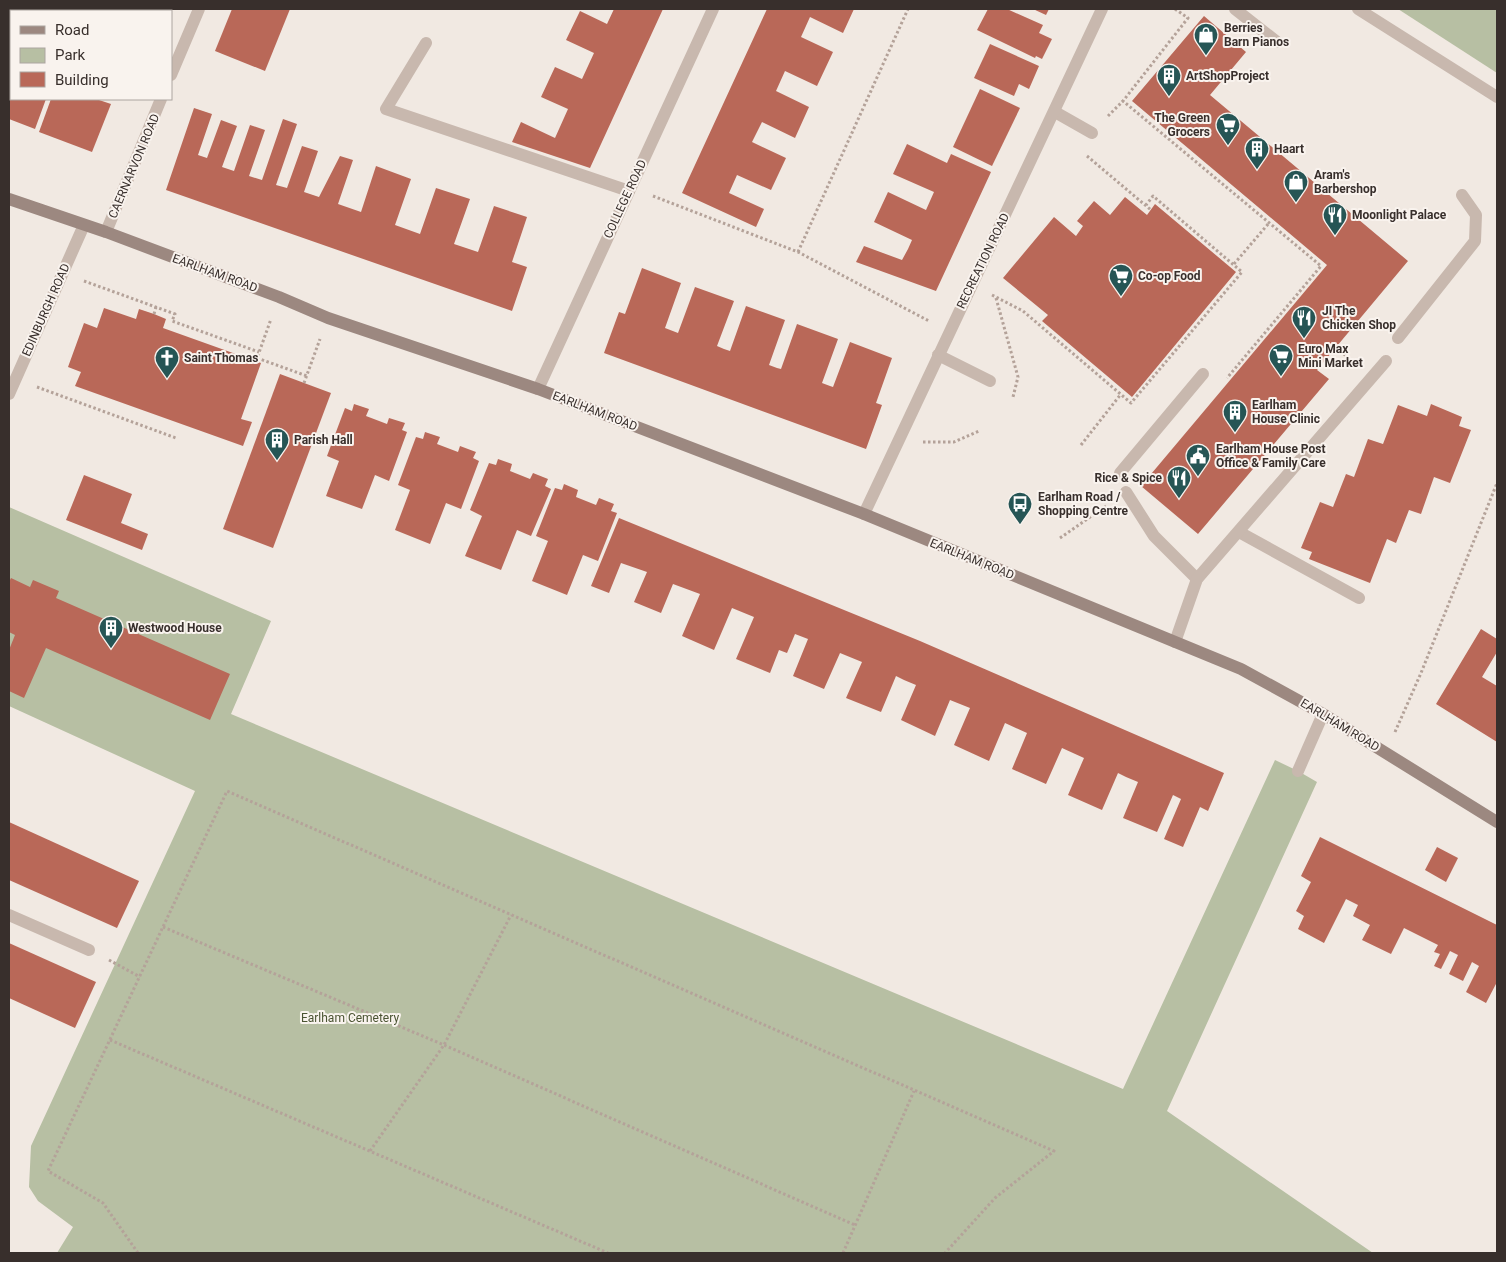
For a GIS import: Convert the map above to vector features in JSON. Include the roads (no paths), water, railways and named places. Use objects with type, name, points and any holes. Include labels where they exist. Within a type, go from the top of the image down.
[{"type":"main road","name":"EARLHAM ROAD","points":[[9,199],[106,232],[279,297],[328,318],[538,389],[864,514],[1241,669],[1323,714],[1497,822]]},
{"type":"street","points":[[172,73],[199,9]]},
{"type":"street","name":"COLLEGE ROAD","points":[[538,389],[713,9]]},
{"type":"street","name":"RECREATION ROAD","points":[[864,514],[1102,9]]},
{"type":"street","points":[[1235,9],[1277,42]]},
{"type":"street","points":[[1358,9],[1497,98]]},
{"type":"street","points":[[426,42],[386,109],[629,189]]},
{"type":"street","name":"CAERNARVON ROAD","points":[[106,232],[161,100]]},
{"type":"street","points":[[1055,112],[1092,132]]},
{"type":"street","points":[[1398,338],[1475,241],[1476,215],[1462,195]]},
{"type":"street","name":"EDINBURGH ROAD","points":[[9,394],[84,225]]},
{"type":"street","points":[[938,355],[990,381]]},
{"type":"street","points":[[1175,642],[1197,579],[1386,361]]},
{"type":"street","points":[[1120,473],[1203,374]]},
{"type":"street","points":[[1126,492],[1154,536],[1197,579]]},
{"type":"street","points":[[1239,532],[1360,598]]},
{"type":"street","points":[[1298,771],[1323,714]]},
{"type":"street","points":[[9,915],[89,950]]},
{"type":"place","name":"Berries Barn Pianos","points":[[1206,56]]},
{"type":"place","name":"ArtShopProject","points":[[1169,97]]},
{"type":"place","name":"The Green Grocers","points":[[1228,146]]},
{"type":"place","name":"Haart","points":[[1257,170]]},
{"type":"place","name":"Aram's Barbershop","points":[[1296,203]]},
{"type":"place","name":"Moonlight Palace","points":[[1335,236]]},
{"type":"place","name":"Co-op Food","points":[[1121,297]]},
{"type":"place","name":"JI The Chicken Shop","points":[[1304,339]]},
{"type":"place","name":"Euro Max Mini Market","points":[[1281,377]]},
{"type":"place","name":"Saint Thomas","points":[[167,379]]},
{"type":"place","name":"Earlham House Clinic","points":[[1235,433]]},
{"type":"place","name":"Parish Hall","points":[[277,461]]},
{"type":"place","name":"Earlham House Post Office & Family Care","points":[[1198,477]]},
{"type":"place","name":"Rice & Spice","points":[[1179,499]]},
{"type":"place","name":"Earlham Road / Shopping Centre","points":[[1020,525]]},
{"type":"place","name":"Westwood House","points":[[111,649]]},
{"type":"park label","name":"Earlham Cemetery","points":[[350,1018]]}]
